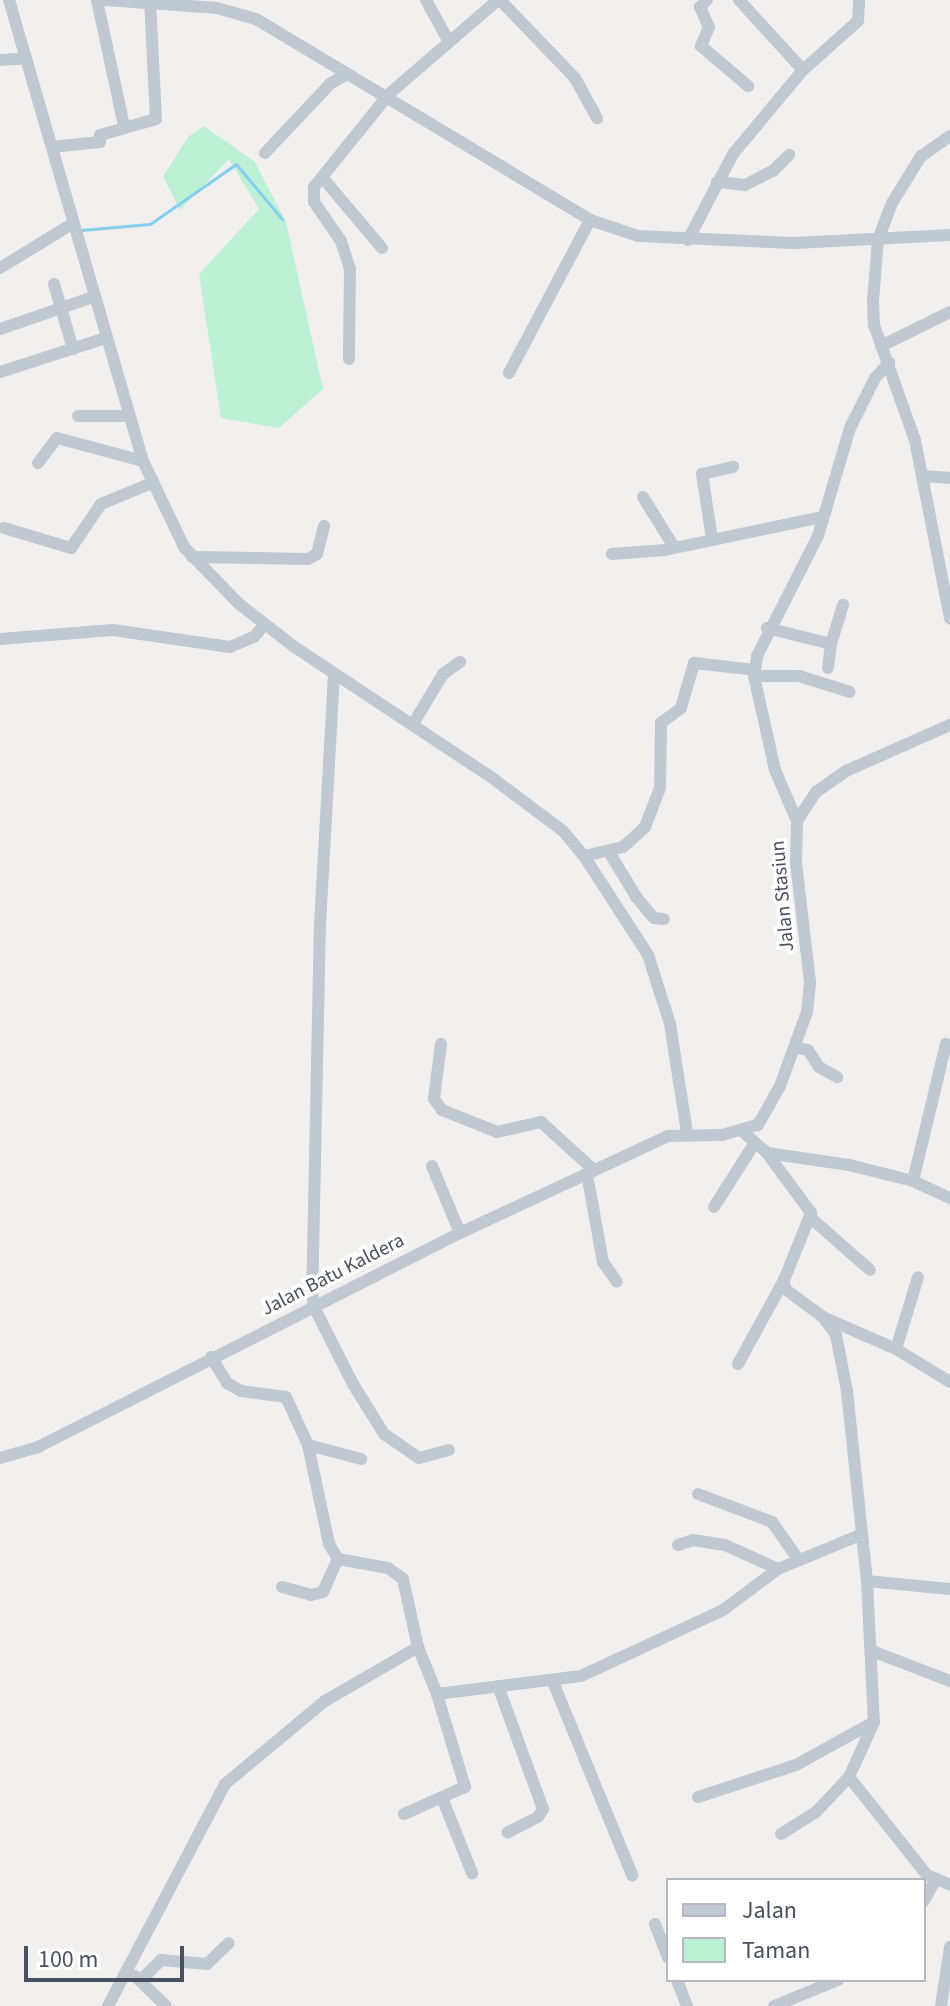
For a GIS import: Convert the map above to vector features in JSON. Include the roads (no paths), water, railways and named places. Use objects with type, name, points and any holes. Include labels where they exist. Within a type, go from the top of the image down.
[{"type":"street","points":[[0,1],[10,0],[74,232],[143,461],[192,557],[265,624],[563,831],[584,856],[648,955],[670,1024],[687,1132],[743,1132],[767,1153],[808,1206],[812,1219],[870,1270]]},
{"type":"street","points":[[97,0],[124,126]]},
{"type":"street","points":[[106,0],[230,10],[256,19],[348,74],[389,94],[590,220],[638,236],[688,240],[878,239],[950,235]]},
{"type":"street","points":[[426,0],[448,40]]},
{"type":"street","points":[[349,359],[351,278],[341,241],[312,197],[322,177],[389,94],[448,40],[499,0],[575,78],[597,118]]},
{"type":"street","points":[[707,0],[700,7],[709,27],[701,46],[748,86]]},
{"type":"street","points":[[739,0],[803,70]]},
{"type":"street","points":[[688,240],[733,154],[803,70],[858,21],[859,0]]},
{"type":"street","points":[[52,147],[100,142],[100,135],[157,116],[150,73],[151,2]]},
{"type":"street","points":[[0,60],[26,58]]},
{"type":"street","points":[[265,153],[331,83],[348,74]]},
{"type":"street","points":[[950,136],[911,170],[878,239],[873,301],[881,346],[902,393],[947,589],[950,619]]},
{"type":"street","points":[[717,182],[745,185],[773,171],[789,155]]},
{"type":"street","points":[[322,177],[382,248]]},
{"type":"street","points":[[509,373],[590,220]]},
{"type":"street","points":[[0,268],[74,232]]},
{"type":"street","points":[[54,284],[73,349]]},
{"type":"street","points":[[0,329],[93,297]]},
{"type":"street","points":[[881,346],[950,312]]},
{"type":"street","points":[[0,372],[106,338]]},
{"type":"street","points":[[797,821],[775,770],[754,673],[767,628],[818,536],[850,428],[875,378],[889,363]]},
{"type":"street","points":[[78,416],[129,416]]},
{"type":"street","points":[[38,463],[57,438],[143,461]]},
{"type":"street","points":[[712,539],[702,474],[733,467]]},
{"type":"street","points":[[922,476],[950,478]]},
{"type":"street","points":[[4,528],[71,548],[101,504],[152,483]]},
{"type":"street","points":[[643,497],[674,547]]},
{"type":"street","points":[[612,554],[674,547],[822,517]]},
{"type":"street","points":[[192,557],[308,559],[317,554],[324,526]]},
{"type":"street","points":[[828,668],[831,644],[843,605]]},
{"type":"street","points":[[0,639],[113,630],[230,647],[254,637],[265,624]]},
{"type":"street","points":[[767,628],[831,644]]},
{"type":"street","points":[[584,856],[609,852],[635,841],[645,827],[660,788],[661,723],[684,703],[691,666],[703,660],[754,673],[799,676],[850,692]]},
{"type":"street","points":[[413,724],[443,674],[460,662]]},
{"type":"street","points":[[334,674],[312,1165],[314,1307],[365,1408],[384,1434],[419,1458],[449,1450]]},
{"type":"street","name":"Jalan Stasiun","points":[[743,1132],[767,1113],[797,1048],[810,982],[796,863],[797,821],[816,792],[846,771],[950,725]]},
{"type":"street","points":[[609,852],[637,898],[654,918],[664,919]]},
{"type":"street","points":[[441,1044],[436,1105],[464,1122],[497,1132],[541,1122],[590,1172],[603,1262],[617,1282]]},
{"type":"street","points":[[913,1181],[946,1044]]},
{"type":"street","points":[[797,1048],[808,1050],[819,1067],[837,1077]]},
{"type":"street","name":"Jalan Batu Kaldera","points":[[0,1458],[38,1447],[460,1233],[590,1172],[687,1132]]},
{"type":"street","points":[[714,1207],[754,1144]]},
{"type":"street","points":[[767,1153],[849,1165],[913,1181],[950,1198]]},
{"type":"street","points":[[432,1166],[460,1233]]},
{"type":"street","points":[[738,1364],[784,1280],[812,1219]]},
{"type":"street","points":[[896,1349],[918,1277]]},
{"type":"street","points":[[784,1280],[792,1296],[823,1317],[896,1349],[950,1382]]},
{"type":"street","points":[[781,1834],[816,1812],[849,1777],[874,1722],[867,1581],[844,1376],[836,1335],[823,1317]]},
{"type":"street","points":[[211,1357],[227,1383],[241,1391],[286,1397],[308,1445],[329,1544],[338,1559],[397,1572],[418,1647],[437,1694],[465,1787],[443,1800],[404,1814]]},
{"type":"street","points":[[308,1445],[361,1459]]},
{"type":"street","points":[[698,1494],[772,1522],[798,1559]]},
{"type":"street","points":[[437,1694],[553,1682],[581,1676],[723,1610],[778,1569],[860,1535]]},
{"type":"street","points":[[678,1545],[693,1540],[725,1545],[778,1569]]},
{"type":"street","points":[[282,1587],[311,1595],[323,1592],[338,1559]]},
{"type":"street","points":[[867,1581],[950,1589]]},
{"type":"street","points":[[108,2006],[129,1973],[225,1784],[325,1701],[418,1647]]},
{"type":"street","points":[[872,1651],[950,1681]]},
{"type":"street","points":[[553,1682],[632,1875]]},
{"type":"street","points":[[498,1686],[543,1809],[538,1817],[508,1832]]},
{"type":"street","points":[[698,1797],[796,1765],[874,1722]]},
{"type":"street","points":[[849,1777],[935,1880],[950,1885]]},
{"type":"street","points":[[443,1800],[472,1873]]},
{"type":"street","points":[[926,1897],[935,1880]]},
{"type":"street","points":[[655,1924],[666,1953]]},
{"type":"street","points":[[141,1980],[161,1960],[207,1964],[229,1943]]},
{"type":"street","points":[[941,2006],[950,1947]]},
{"type":"street","points":[[129,1973],[141,1980],[166,2006]]},
{"type":"street","points":[[678,1982],[687,2006]]},
{"type":"street","points":[[774,2006],[833,1982]]},
{"type":"waterway","points":[[81,230],[150,224],[236,164],[282,219]]}]
